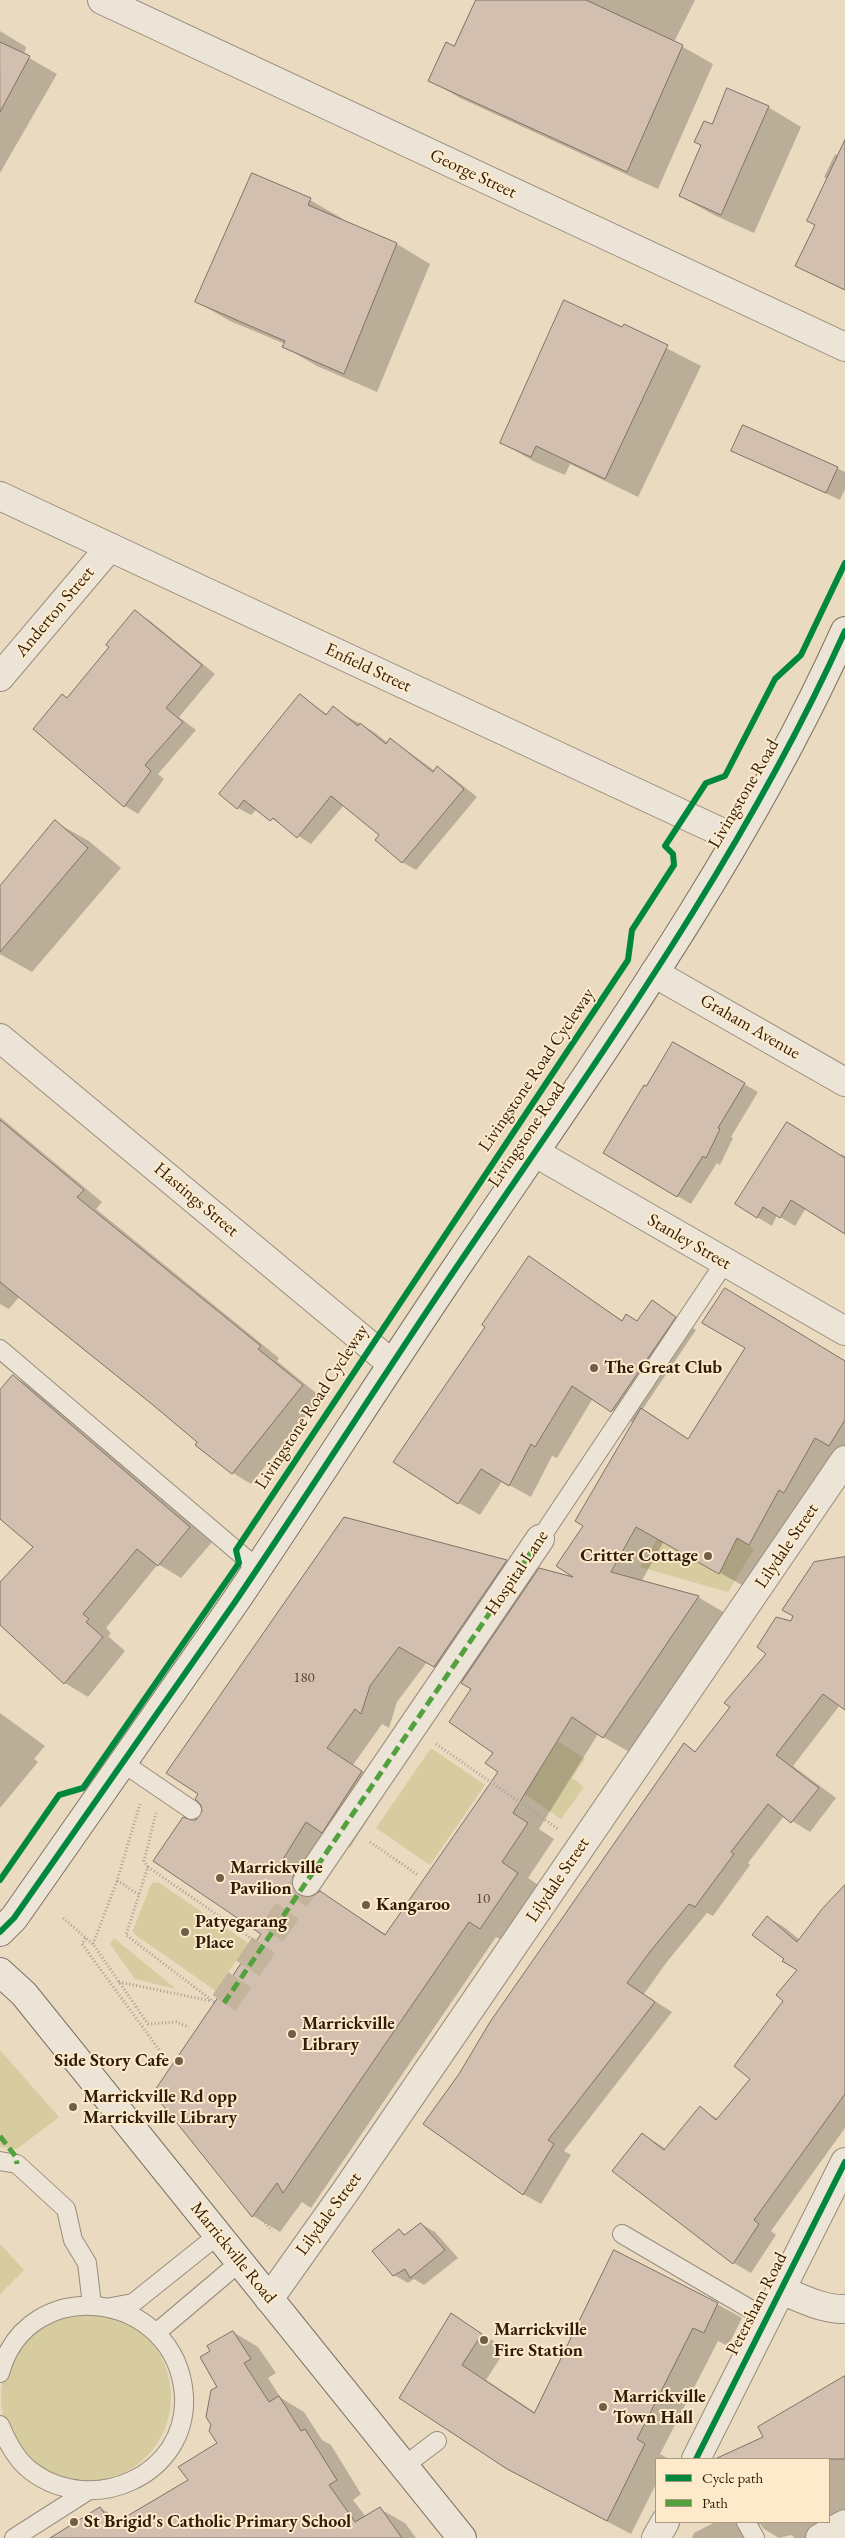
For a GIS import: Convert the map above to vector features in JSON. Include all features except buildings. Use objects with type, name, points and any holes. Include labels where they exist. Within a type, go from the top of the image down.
[{"type":"street","name":"George Street","points":[[102,0],[845,347]]},
{"type":"street","name":"Enfield Street","points":[[0,496],[736,839]]},
{"type":"street","name":"Anderton Street","points":[[0,677],[110,547]]},
{"type":"street","name":"Livingstone Road","points":[[0,1932],[14,1918],[257,1568],[391,1363],[654,973],[736,839],[791,743],[843,640]]},
{"type":"street","name":"Graham Avenue","points":[[654,973],[845,1082]]},
{"type":"street","name":"Hastings Street","points":[[0,1038],[391,1363]]},
{"type":"street","name":"Stanley Street","points":[[534,1152],[845,1331]]},
{"type":"street","name":"Lilydale Street","points":[[269,2299],[356,2176],[845,1460]]},
{"type":"street","name":"Hospital Lane","points":[[307,1882],[347,1826],[540,1539]]},
{"type":"street","name":"Marrickville Road","points":[[0,1972],[24,1994],[462,2538]]},
{"type":"street","name":"Petersham Road","points":[[704,2454],[781,2290],[845,2162]]},
{"type":"street","points":[[781,2290],[820,2306],[845,2309]]},
{"type":"street","points":[[656,2538],[664,2523]]},
{"type":"street","points":[[820,2538],[845,2524]]},
{"type":"lane","name":"Hospital Lane","points":[[540,1539],[725,1262]]},
{"type":"lane","points":[[0,1350],[257,1568]]},
{"type":"lane","points":[[123,1763],[192,1810]]},
{"type":"lane","points":[[0,2161],[17,2164],[66,2209],[73,2240],[87,2263],[92,2305]]},
{"type":"lane","points":[[622,2234],[767,2319]]},
{"type":"lane","points":[[111,2307],[133,2303],[218,2235]]},
{"type":"lane","points":[[156,2333],[240,2262]]},
{"type":"lane","points":[[0,2373],[4,2358],[22,2332],[48,2314],[79,2305],[111,2307],[141,2319],[163,2340],[178,2366],[184,2396],[180,2426],[166,2454],[144,2475],[117,2488],[86,2492],[56,2486],[30,2471],[10,2448],[0,2424]]},
{"type":"lane","points":[[404,2466],[437,2441]]},
{"type":"lane","points":[[14,2538],[86,2492]]},
{"type":"lane","points":[[747,2523],[755,2538]]},
{"type":"path","points":[[413,1728],[582,1845]]},
{"type":"path","points":[[167,1793],[157,1808],[144,1861],[148,1867],[255,1941]]},
{"type":"path","points":[[93,1944],[117,1881],[142,1796]]},
{"type":"path","points":[[347,1826],[418,1875]]},
{"type":"path","points":[[119,1982],[214,2002],[126,1935],[148,1867]]},
{"type":"path","points":[[117,1881],[123,1883],[131,1892],[140,1894]]},
{"type":"path","points":[[63,1918],[93,1944],[148,2024],[176,2022],[189,2027]]},
{"type":"path","points":[[85,1938],[82,1944],[171,2066]]},
{"type":"path","points":[[256,2212],[272,2231]]},
{"type":"shaded area","points":[[737,1538],[754,1549],[728,1592],[640,1567],[657,1539],[719,1574]]},
{"type":"shaded area","points":[[558,1741],[585,1759],[572,1778],[584,1787],[561,1819],[511,1785],[543,1763]]},
{"type":"shaded area","points":[[431,1748],[485,1785],[430,1865],[376,1828]]},
{"type":"shaded area","points":[[158,1882],[248,1943],[216,1991],[134,1934],[133,1930],[150,1887],[152,1883]]},
{"type":"shaded area","points":[[114,1938],[176,1989],[135,1979],[110,1944]]},
{"type":"shaded area","points":[[0,2050],[59,2117],[17,2149],[0,2147]]},
{"type":"shaded area","points":[[0,2244],[24,2270],[0,2294]]},
{"type":"shaded area","points":[[86,2312],[111,2316],[126,2322],[146,2337],[161,2357],[169,2380],[171,2397],[167,2422],[161,2437],[146,2457],[126,2472],[103,2480],[86,2482],[61,2478],[46,2472],[26,2457],[11,2437],[3,2414],[1,2397],[5,2372],[11,2357],[26,2337],[46,2322],[69,2314]]},
{"type":"tunnel","points":[[224,2003],[307,1882]]},
{"type":"marked path","points":[[224,2003],[540,1539]]},
{"type":"marked path","points":[[0,2136],[16,2157],[17,2164]]},
{"type":"cycle path","name":"Livingstone Road Cycleway","points":[[0,1880],[59,1795],[83,1788],[239,1563],[236,1550],[628,960],[632,930],[674,865],[673,854],[665,846],[706,783],[725,776],[775,679],[801,655],[845,563]]},
{"type":"cycle path","points":[[0,1932],[14,1918],[235,1602],[432,1304],[616,1032],[715,876],[762,796],[805,714],[845,631]]},
{"type":"cycle path","points":[[697,2458],[845,2162]]},
{"type":"place","name":"The Great Club","points":[[594,1368]]},
{"type":"place","name":"Critter Cottage","points":[[708,1556]]},
{"type":"place","name":"Marrickville Pavilion","points":[[220,1878]]},
{"type":"place","name":"Kangaroo","points":[[366,1905]]},
{"type":"place","name":"Patyegarang Place","points":[[185,1932]]},
{"type":"place","name":"Marrickville Library","points":[[292,2034]]},
{"type":"place","name":"Side Story Cafe","points":[[179,2061]]},
{"type":"place","name":"Marrickville Rd opp Marrickville Library","points":[[73,2107]]},
{"type":"place","name":"Marrickville Fire Station","points":[[484,2340]]},
{"type":"place","name":"Marrickville Town Hall","points":[[603,2407]]},
{"type":"place","name":"St Brigid's Catholic Primary School","points":[[74,2522]]}]
